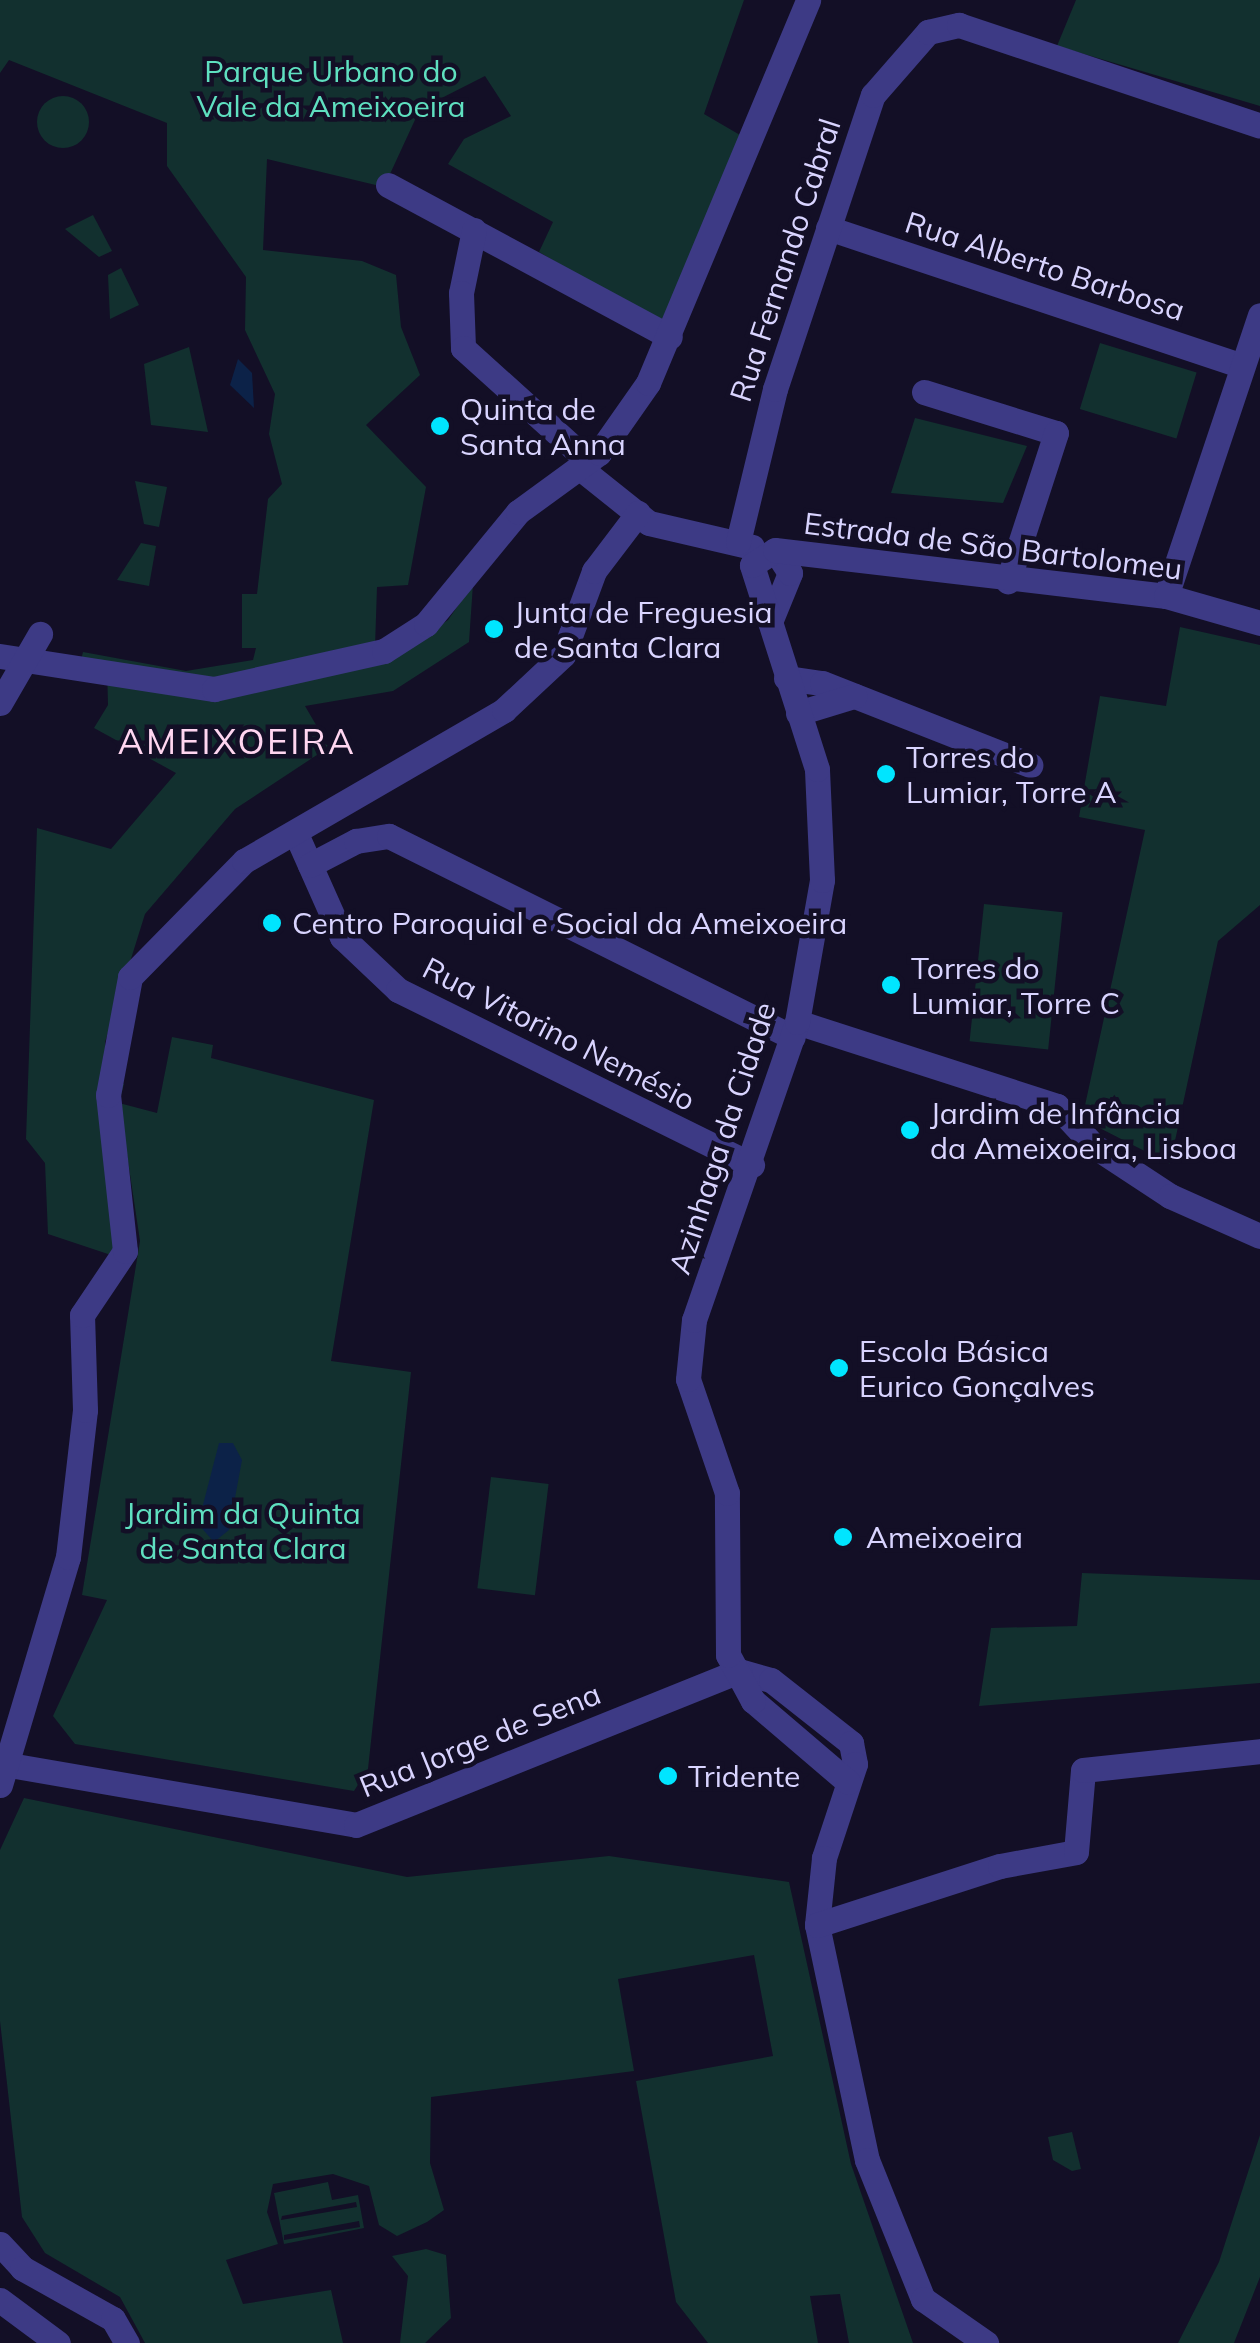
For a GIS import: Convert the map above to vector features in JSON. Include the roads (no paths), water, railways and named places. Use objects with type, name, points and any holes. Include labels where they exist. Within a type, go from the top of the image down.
[{"type":"street","points":[[0,656],[214,689],[384,651],[426,624],[518,512],[585,465],[670,337],[808,0]]},
{"type":"street","name":"Rua Fernando Cabral","points":[[738,542],[753,465],[874,94],[942,26],[1260,126]]},
{"type":"street","points":[[388,185],[670,337]]},
{"type":"street","name":"Rua Alberto Barbosa","points":[[828,228],[1242,365]]},
{"type":"street","name":"Estrada de São Bartolomeu","points":[[474,230],[460,293],[463,348],[638,513],[664,529],[817,558],[1008,582],[1166,596],[1260,623]]},
{"type":"street","points":[[1166,596],[1260,315]]},
{"type":"street","points":[[924,392],[1056,432],[1008,582]]},
{"type":"street","points":[[2,1775],[68,1557],[84,1426],[82,1315],[123,1259],[126,1200],[108,1071],[130,977],[244,861],[297,836],[504,710],[563,655],[594,570],[638,513]]},
{"type":"street","name":"Azinhaga da Cidade","points":[[738,542],[770,622],[825,815],[795,1029],[688,1353],[694,1409],[728,1493],[724,1640],[753,1702],[846,1769],[824,1858],[817,1924],[867,2160],[896,2248],[923,2299],[986,2343]]},
{"type":"street","points":[[789,578],[771,551],[754,577],[769,590],[789,578],[817,558]]},
{"type":"street","points":[[770,622],[789,578]]},
{"type":"street","points":[[0,703],[40,634]]},
{"type":"street","points":[[786,678],[854,696],[1030,766]]},
{"type":"street","points":[[798,713],[854,696]]},
{"type":"street","name":"Rua Vitorino Nemésio","points":[[297,836],[342,937],[398,990],[752,1166]]},
{"type":"street","points":[[310,866],[356,840],[389,836],[795,1029],[1057,1106],[1094,1146],[1170,1196],[1260,1236]]},
{"type":"street","name":"Rua Jorge de Sena","points":[[2,1775],[356,1825],[739,1672]]},
{"type":"street","points":[[817,1924],[1000,1866],[1076,1852],[1082,1836],[1083,1770],[1260,1751]]},
{"type":"street","points":[[0,2244],[22,2268],[127,2343]]},
{"type":"street","points":[[0,2300],[58,2343]]},
{"type":"water","points":[[238,359],[252,373],[254,408],[230,385]]},
{"type":"water","points":[[219,1443],[233,1443],[242,1460],[229,1530],[214,1542],[198,1524]]},
{"type":"place","name":"Quinta de Santa Anna","points":[[440,426]]},
{"type":"place","name":"Junta de Freguesia de Santa Clara","points":[[494,629]]},
{"type":"place","name":"Torres do Lumiar, Torre A","points":[[886,774]]},
{"type":"place","name":"Centro Paroquial e Social da Ameixoeira","points":[[272,923]]},
{"type":"place","name":"Torres do Lumiar, Torre C","points":[[891,985]]},
{"type":"place","name":"Jardim de Infância da Ameixoeira, Lisboa","points":[[910,1130]]},
{"type":"place","name":"Escola Básica Eurico Gonçalves","points":[[839,1368]]},
{"type":"place","name":"Ameixoeira","points":[[843,1537]]},
{"type":"place","name":"Tridente","points":[[668,1776]]},
{"type":"district","name":"AMEIXOEIRA","points":[[237,741]]},
{"type":"park label","name":"Parque Urbano do Vale da Ameixoeira","points":[[331,88]]},
{"type":"park label","name":"Jardim da Quinta de Santa Clara","points":[[243,1530]]}]
